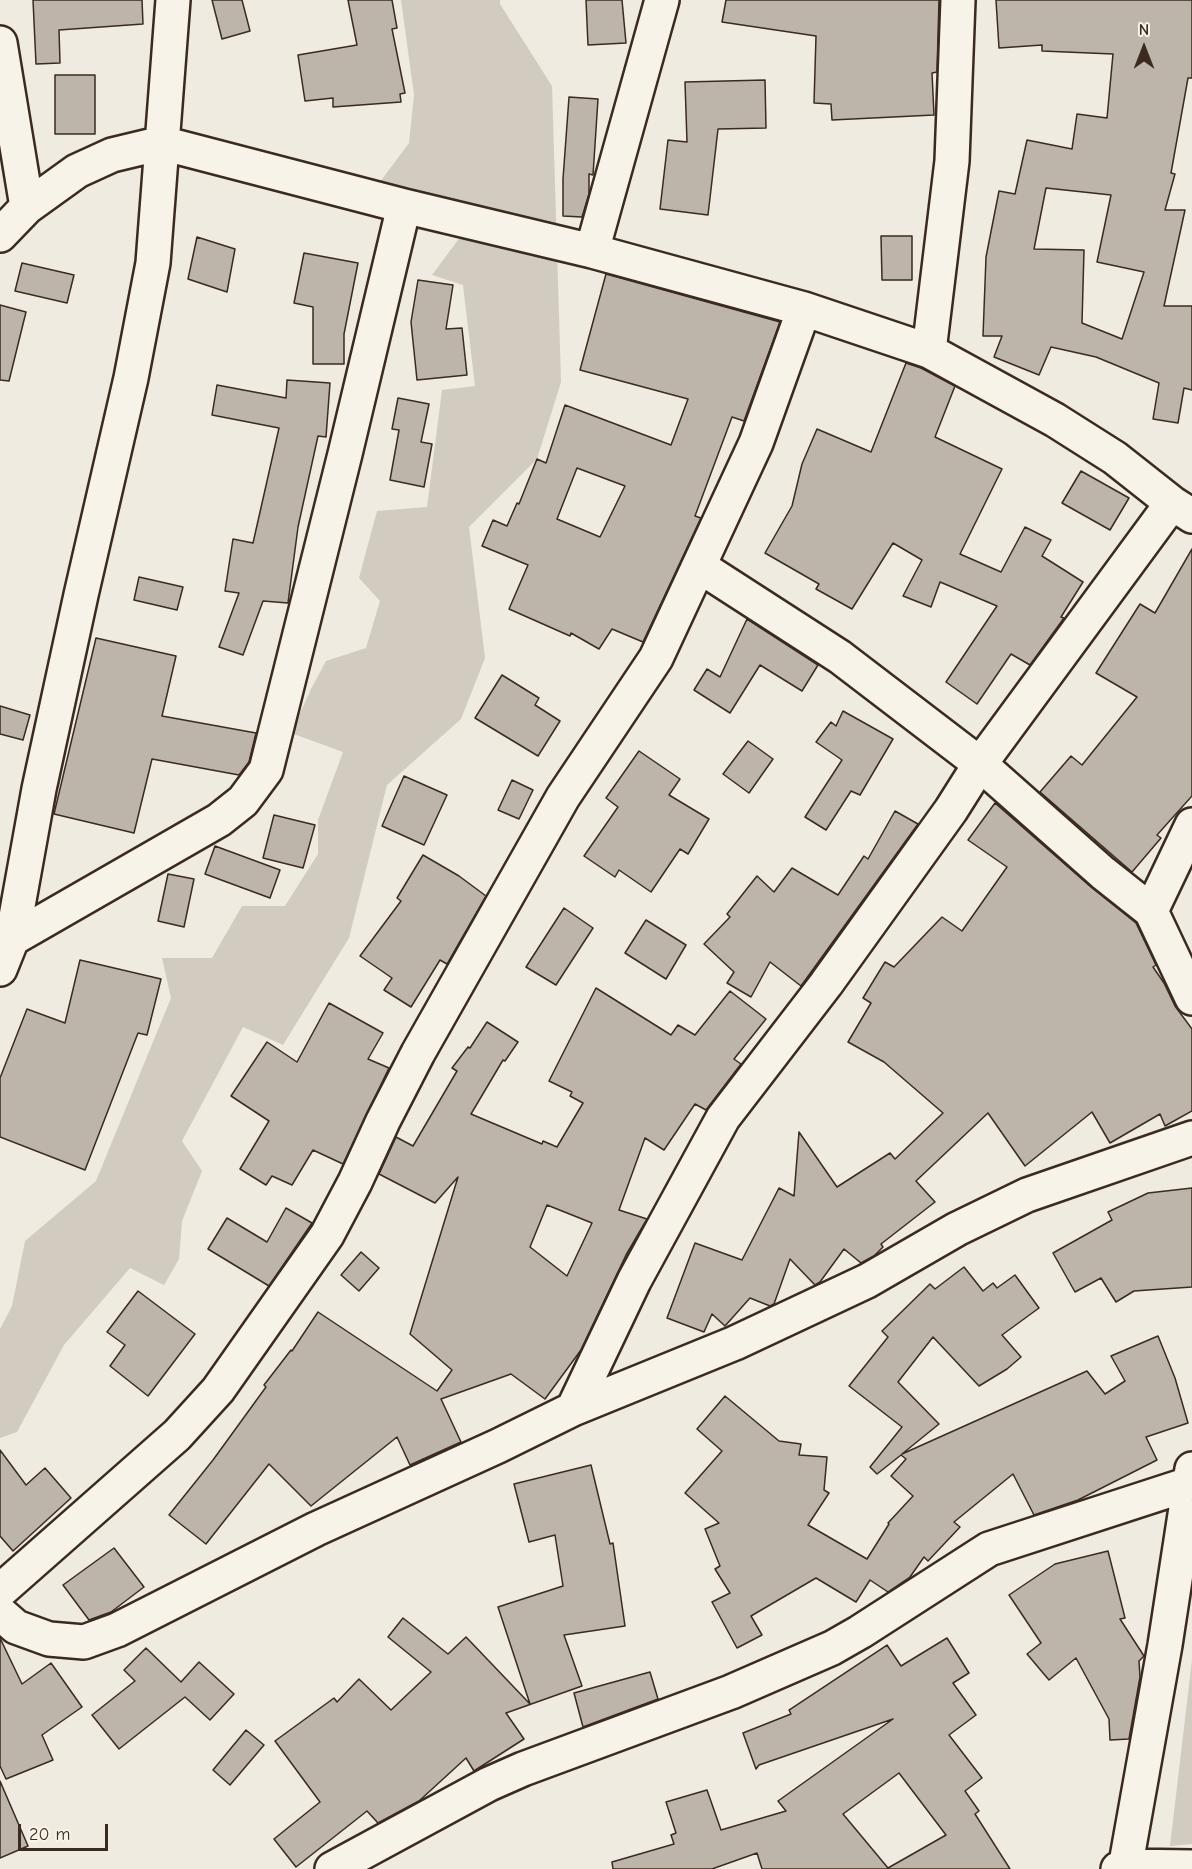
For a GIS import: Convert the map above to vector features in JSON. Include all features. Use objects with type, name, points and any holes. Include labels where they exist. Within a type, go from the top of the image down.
[{"type":"street","points":[[6,954],[39,789],[131,378],[149,286],[153,263],[173,0]]},
{"type":"street","points":[[592,251],[662,0]]},
{"type":"street","points":[[929,351],[952,161],[958,0]]},
{"type":"street","points":[[0,43],[27,207]]},
{"type":"street","points":[[0,235],[27,207],[77,171],[111,155],[162,143],[404,206],[592,251],[804,309],[929,351],[1055,420],[1115,458],[1182,510],[980,764],[951,810],[826,984],[723,1118],[634,1281],[573,1409]]},
{"type":"street","points":[[6,954],[219,820],[243,801],[266,770],[404,206]]},
{"type":"street","points":[[0,1591],[177,1435],[218,1390],[327,1235],[356,1182],[383,1121],[418,1053],[563,797],[656,658],[756,443],[804,309]]},
{"type":"street","points":[[699,566],[840,657],[980,764],[1103,873],[1151,911],[1192,998]]},
{"type":"street","points":[[1151,911],[1192,825]]},
{"type":"street","points":[[0,1613],[16,1627],[49,1639],[84,1642],[117,1630],[316,1529],[573,1409],[735,1343],[867,1281],[957,1229],[1027,1195],[1192,1138]]},
{"type":"street","points":[[332,1869],[506,1776],[731,1692],[832,1648],[861,1632],[989,1549],[1190,1476],[1165,1645],[1123,1868],[1192,1867]]},
{"type":"shaded area","points":[[401,0],[500,0],[500,4],[552,86],[561,382],[537,459],[469,527],[485,658],[461,719],[387,785],[349,938],[283,1045],[243,1027],[182,1141],[202,1171],[182,1221],[179,1259],[164,1285],[130,1268],[64,1345],[17,1432],[0,1438],[0,1329],[12,1306],[25,1241],[96,1181],[171,998],[162,958],[212,958],[242,906],[285,906],[318,854],[318,820],[343,752],[291,733],[326,661],[366,648],[380,601],[359,578],[377,511],[427,507],[442,390],[475,386],[463,285],[432,275],[467,228],[380,182],[409,143],[414,95]]},
{"type":"shaded area","points":[[1192,1660],[1192,1844],[1170,1846]]},
{"type":"building","points":[[33,0],[142,0],[143,24],[59,30],[60,63],[36,64]]},
{"type":"building","points":[[212,0],[242,0],[250,31],[222,39]]},
{"type":"building","points":[[348,0],[392,0],[397,28],[392,29],[405,93],[400,94],[401,102],[333,107],[333,98],[305,101],[298,55],[357,45]]},
{"type":"building","points":[[586,0],[622,0],[626,43],[588,45]]},
{"type":"building","points":[[726,0],[939,0],[937,72],[932,73],[934,115],[832,120],[831,104],[814,103],[816,36],[722,22]]},
{"type":"building","points":[[996,0],[1192,0],[1192,78],[1188,78],[1171,173],[1175,174],[1165,210],[1185,210],[1164,306],[1192,306],[1192,390],[1184,388],[1178,423],[1153,419],[1159,383],[1096,357],[1051,347],[1039,375],[994,357],[1002,336],[983,336],[986,257],[999,191],[1015,194],[1027,140],[1072,149],[1077,114],[1107,118],[1113,54],[1042,51],[1042,45],[999,48]],"holes":[[[1046,188],[1111,195],[1097,262],[1144,272],[1122,339],[1082,323],[1084,250],[1034,249]]]},
{"type":"building","points":[[55,75],[95,75],[95,134],[55,134]]},
{"type":"building","points":[[765,80],[766,128],[718,129],[708,215],[660,209],[668,140],[687,142],[685,82]]},
{"type":"building","points":[[569,97],[598,99],[593,175],[589,174],[589,194],[582,217],[563,216],[563,179]]},
{"type":"building","points":[[881,236],[912,236],[912,280],[882,280]]},
{"type":"building","points":[[197,237],[235,249],[227,292],[188,279]]},
{"type":"building","points":[[304,253],[358,263],[344,334],[344,364],[313,364],[313,307],[294,303]]},
{"type":"building","points":[[22,263],[74,275],[67,303],[15,291]]},
{"type":"building","points":[[606,274],[780,322],[744,421],[732,417],[695,516],[701,518],[643,642],[612,629],[599,649],[571,633],[570,636],[509,609],[528,565],[482,546],[493,520],[507,526],[517,503],[519,504],[537,459],[546,463],[565,405],[671,445],[688,399],[580,370]],"holes":[[[577,468],[625,486],[600,537],[557,519]]]},
{"type":"building","points":[[418,280],[453,285],[446,329],[462,328],[467,375],[417,380],[411,322]]},
{"type":"building","points":[[0,305],[26,312],[9,381],[0,380]]},
{"type":"building","points":[[906,363],[921,368],[955,386],[935,437],[1002,469],[960,554],[1001,572],[1025,527],[1051,540],[1042,556],[1083,582],[1061,617],[1064,618],[1030,665],[1011,654],[977,704],[946,682],[997,606],[940,582],[931,607],[903,596],[922,560],[893,543],[852,609],[816,589],[819,584],[765,553],[792,506],[802,464],[817,429],[871,452]]},
{"type":"building","points":[[287,380],[330,383],[326,437],[318,436],[298,527],[288,603],[263,601],[243,655],[219,647],[239,593],[225,591],[233,539],[253,543],[279,428],[212,415],[217,385],[286,398]]},
{"type":"building","points":[[398,398],[429,404],[421,442],[432,444],[424,487],[390,480],[399,430],[392,429]]},
{"type":"building","points":[[1081,471],[1129,498],[1110,530],[1062,503]]},
{"type":"building","points":[[1192,549],[1192,796],[1157,835],[1161,838],[1132,872],[1040,792],[1071,756],[1082,765],[1137,697],[1096,673],[1140,604],[1155,613]]},
{"type":"building","points":[[139,577],[183,587],[177,610],[134,600]]},
{"type":"building","points":[[747,619],[818,665],[802,691],[760,665],[730,713],[694,690],[707,669],[720,677]]},
{"type":"building","points":[[96,638],[176,656],[162,716],[256,733],[249,762],[239,775],[152,759],[134,833],[54,814]]},
{"type":"building","points":[[502,675],[539,698],[535,705],[560,721],[538,756],[475,718]]},
{"type":"building","points":[[0,706],[30,715],[23,740],[0,734]]},
{"type":"building","points":[[843,711],[893,739],[860,795],[851,791],[826,830],[805,817],[842,760],[816,742],[831,722],[836,726]]},
{"type":"building","points":[[748,741],[773,759],[749,793],[723,774]]},
{"type":"building","points":[[639,751],[680,779],[669,795],[709,819],[688,854],[680,849],[651,892],[619,870],[615,877],[584,856],[618,807],[606,798]]},
{"type":"building","points":[[404,776],[447,795],[424,845],[382,826]]},
{"type":"building","points":[[512,780],[533,790],[519,819],[498,810]]},
{"type":"building","points":[[995,803],[1136,923],[1156,965],[1153,967],[1175,1006],[1192,1029],[1192,1111],[1165,1126],[1160,1114],[1110,1143],[1092,1112],[1025,1166],[988,1113],[916,1181],[935,1202],[881,1244],[883,1247],[874,1256],[861,1263],[844,1249],[820,1282],[815,1285],[790,1259],[774,1304],[770,1306],[750,1298],[725,1326],[712,1314],[704,1332],[667,1318],[695,1243],[742,1260],[779,1188],[794,1196],[799,1132],[837,1187],[890,1153],[895,1159],[943,1113],[884,1062],[848,1042],[871,1003],[863,998],[885,962],[894,967],[942,917],[962,931],[1007,867],[968,840]]},
{"type":"building","points":[[895,811],[918,824],[801,986],[770,962],[751,997],[727,983],[734,972],[704,944],[730,917],[727,914],[757,876],[774,892],[792,868],[838,895],[864,856],[868,859]]},
{"type":"building","points":[[274,815],[315,825],[303,868],[263,858]]},
{"type":"building","points":[[215,846],[280,870],[270,898],[205,874]]},
{"type":"building","points":[[423,855],[459,876],[486,896],[447,964],[440,960],[411,1007],[384,990],[392,978],[360,956],[401,901],[397,898]]},
{"type":"building","points":[[168,874],[194,879],[184,927],[158,921]]},
{"type":"building","points":[[564,908],[593,928],[556,985],[526,967]]},
{"type":"building","points":[[646,920],[686,945],[666,979],[625,953]]},
{"type":"building","points":[[80,960],[161,979],[147,1035],[138,1033],[85,1170],[0,1137],[0,1078],[27,1009],[65,1023]]},
{"type":"building","points":[[596,988],[671,1035],[678,1025],[695,1035],[730,991],[766,1019],[734,1059],[741,1064],[706,1110],[695,1104],[664,1150],[645,1138],[619,1210],[647,1219],[626,1255],[581,1350],[545,1399],[511,1374],[441,1399],[461,1442],[410,1465],[397,1437],[311,1506],[269,1464],[206,1544],[169,1515],[213,1460],[266,1387],[264,1385],[292,1351],[318,1312],[437,1391],[452,1370],[410,1334],[458,1177],[435,1203],[379,1174],[396,1137],[413,1146],[457,1071],[452,1068],[468,1047],[470,1048],[487,1022],[518,1042],[505,1061],[503,1060],[471,1114],[542,1144],[543,1141],[557,1147],[583,1103],[570,1096],[572,1092],[549,1081]],"holes":[[[547,1205],[592,1223],[567,1276],[530,1247]]]},
{"type":"building","points":[[329,1003],[383,1033],[368,1059],[389,1068],[343,1164],[313,1150],[292,1185],[272,1176],[266,1185],[240,1169],[269,1121],[231,1096],[267,1042],[297,1062]]},
{"type":"building","points":[[1192,1188],[1192,1287],[1134,1291],[1116,1302],[1101,1278],[1075,1292],[1053,1253],[1112,1220],[1108,1212],[1148,1193]]},
{"type":"building","points":[[286,1208],[312,1223],[269,1286],[208,1249],[227,1218],[267,1242]]},
{"type":"building","points":[[361,1252],[379,1268],[359,1291],[341,1275]]},
{"type":"building","points":[[964,1267],[983,1291],[993,1283],[997,1288],[1015,1275],[1039,1308],[1002,1335],[1021,1357],[1007,1369],[979,1386],[933,1337],[898,1382],[939,1424],[902,1454],[1087,1371],[1105,1394],[1125,1381],[1111,1356],[1158,1336],[1175,1378],[1188,1423],[1146,1437],[1157,1460],[1078,1500],[1034,1515],[1013,1474],[954,1522],[960,1527],[928,1561],[924,1557],[910,1577],[888,1592],[870,1580],[856,1602],[816,1578],[751,1616],[762,1635],[737,1648],[712,1602],[730,1593],[715,1569],[720,1566],[705,1529],[719,1523],[685,1493],[722,1451],[697,1429],[725,1396],[779,1441],[801,1444],[799,1455],[827,1457],[824,1490],[829,1493],[808,1525],[867,1559],[888,1523],[913,1496],[891,1476],[906,1459],[901,1455],[877,1474],[870,1467],[902,1427],[849,1386],[888,1337],[882,1331],[930,1284],[935,1289]]},
{"type":"building","points":[[138,1291],[195,1334],[148,1396],[110,1366],[125,1345],[107,1332]]},
{"type":"building","points":[[0,1450],[26,1485],[45,1468],[71,1498],[13,1551],[0,1536]]},
{"type":"building","points":[[591,1465],[610,1544],[613,1543],[625,1626],[564,1635],[582,1686],[506,1713],[524,1739],[474,1771],[466,1758],[419,1801],[378,1823],[367,1811],[296,1867],[274,1839],[320,1802],[275,1741],[334,1698],[337,1702],[359,1679],[391,1710],[431,1672],[388,1637],[403,1618],[448,1654],[466,1637],[530,1704],[498,1607],[563,1586],[555,1535],[529,1542],[514,1484]]},
{"type":"building","points":[[114,1548],[144,1587],[111,1612],[89,1620],[63,1585]]},
{"type":"building","points":[[1108,1551],[1125,1618],[1120,1619],[1144,1656],[1139,1661],[1140,1677],[1129,1739],[1110,1740],[1109,1719],[1076,1658],[1049,1680],[1027,1654],[1041,1643],[1009,1595],[1055,1564]]},
{"type":"building","points":[[0,1638],[22,1684],[51,1663],[82,1707],[42,1735],[53,1760],[6,1779],[0,1766]]},
{"type":"building","points":[[947,1638],[969,1673],[953,1683],[976,1715],[949,1735],[982,1778],[965,1791],[979,1811],[975,1814],[1010,1869],[762,1869],[757,1853],[712,1869],[613,1869],[612,1862],[674,1844],[671,1835],[676,1833],[666,1802],[707,1790],[721,1830],[786,1811],[778,1801],[893,1719],[759,1765],[756,1769],[743,1733],[791,1714],[789,1710],[887,1645],[901,1666]],"holes":[[[899,1773],[946,1835],[888,1868],[843,1814]]]},
{"type":"building","points":[[146,1648],[181,1682],[199,1662],[234,1694],[210,1720],[185,1697],[119,1749],[92,1715],[135,1681],[124,1670]]},
{"type":"building","points":[[650,1672],[658,1699],[583,1727],[574,1693]]},
{"type":"building","points":[[246,1730],[264,1745],[230,1785],[213,1770]]},
{"type":"building","points":[[0,1781],[28,1846],[0,1858]]}]
